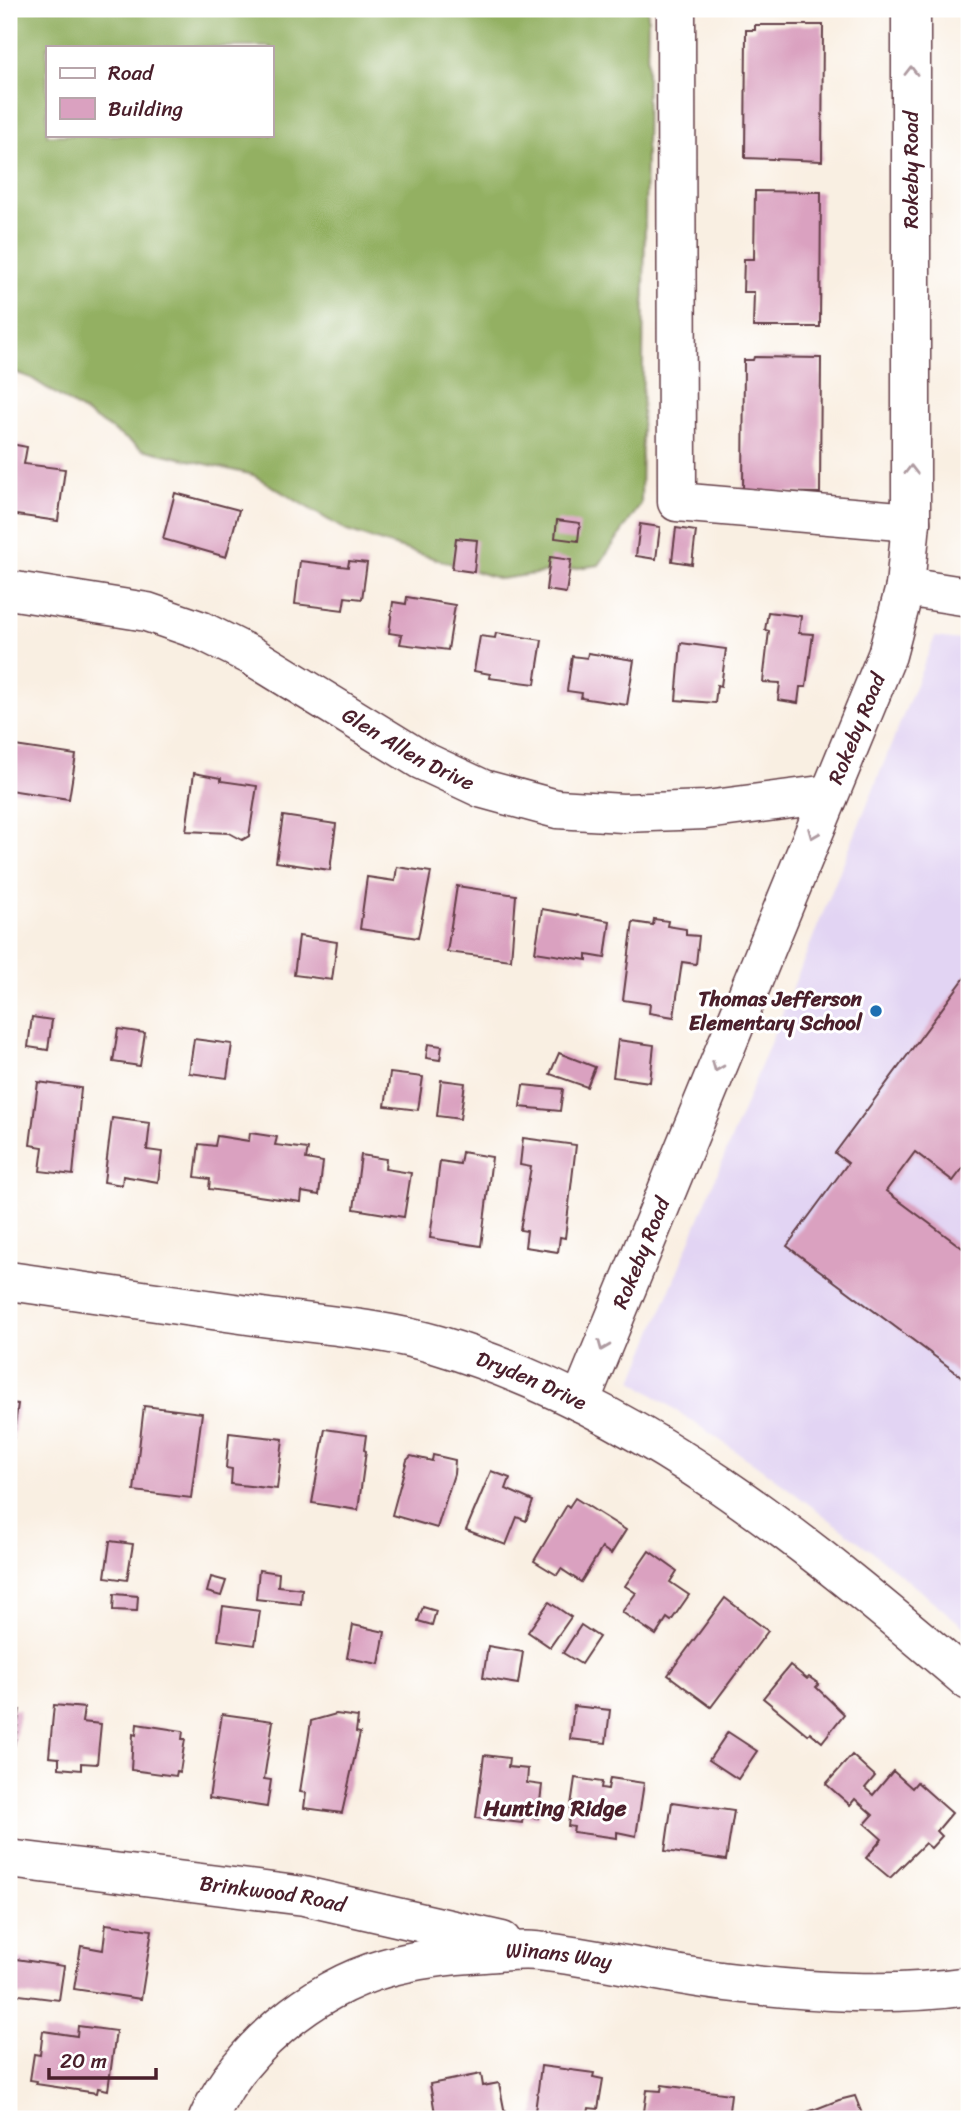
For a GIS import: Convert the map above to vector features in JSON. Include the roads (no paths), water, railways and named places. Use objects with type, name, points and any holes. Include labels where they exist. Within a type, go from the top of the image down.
[{"type":"street","points":[[676,9],[677,502],[911,523]]},
{"type":"street","name":"Rokeby Road","points":[[580,1402],[887,655],[905,587],[911,523],[911,9]]},
{"type":"street","points":[[905,587],[969,597]]},
{"type":"street","name":"Glen Allen Drive","points":[[9,590],[146,612],[202,631],[252,656],[421,760],[483,789],[557,809],[623,813],[706,810],[829,794]]},
{"type":"street","name":"Dryden Drive","points":[[9,1281],[365,1331],[435,1345],[516,1371],[580,1402],[688,1464],[782,1526],[969,1681]]},
{"type":"street","name":"Brinkwood Road","points":[[9,1858],[304,1896],[442,1926],[534,1950]]},
{"type":"street","name":"Winans Way","points":[[208,2119],[237,2071],[269,2034],[319,1998],[383,1968],[443,1955],[534,1950],[734,1983],[836,1992],[929,1992],[969,1986]]},
{"type":"place","name":"Thomas Jefferson Elementary School","points":[[876,1011]]},
{"type":"district","name":"Hunting Ridge","points":[[555,1808]]}]
